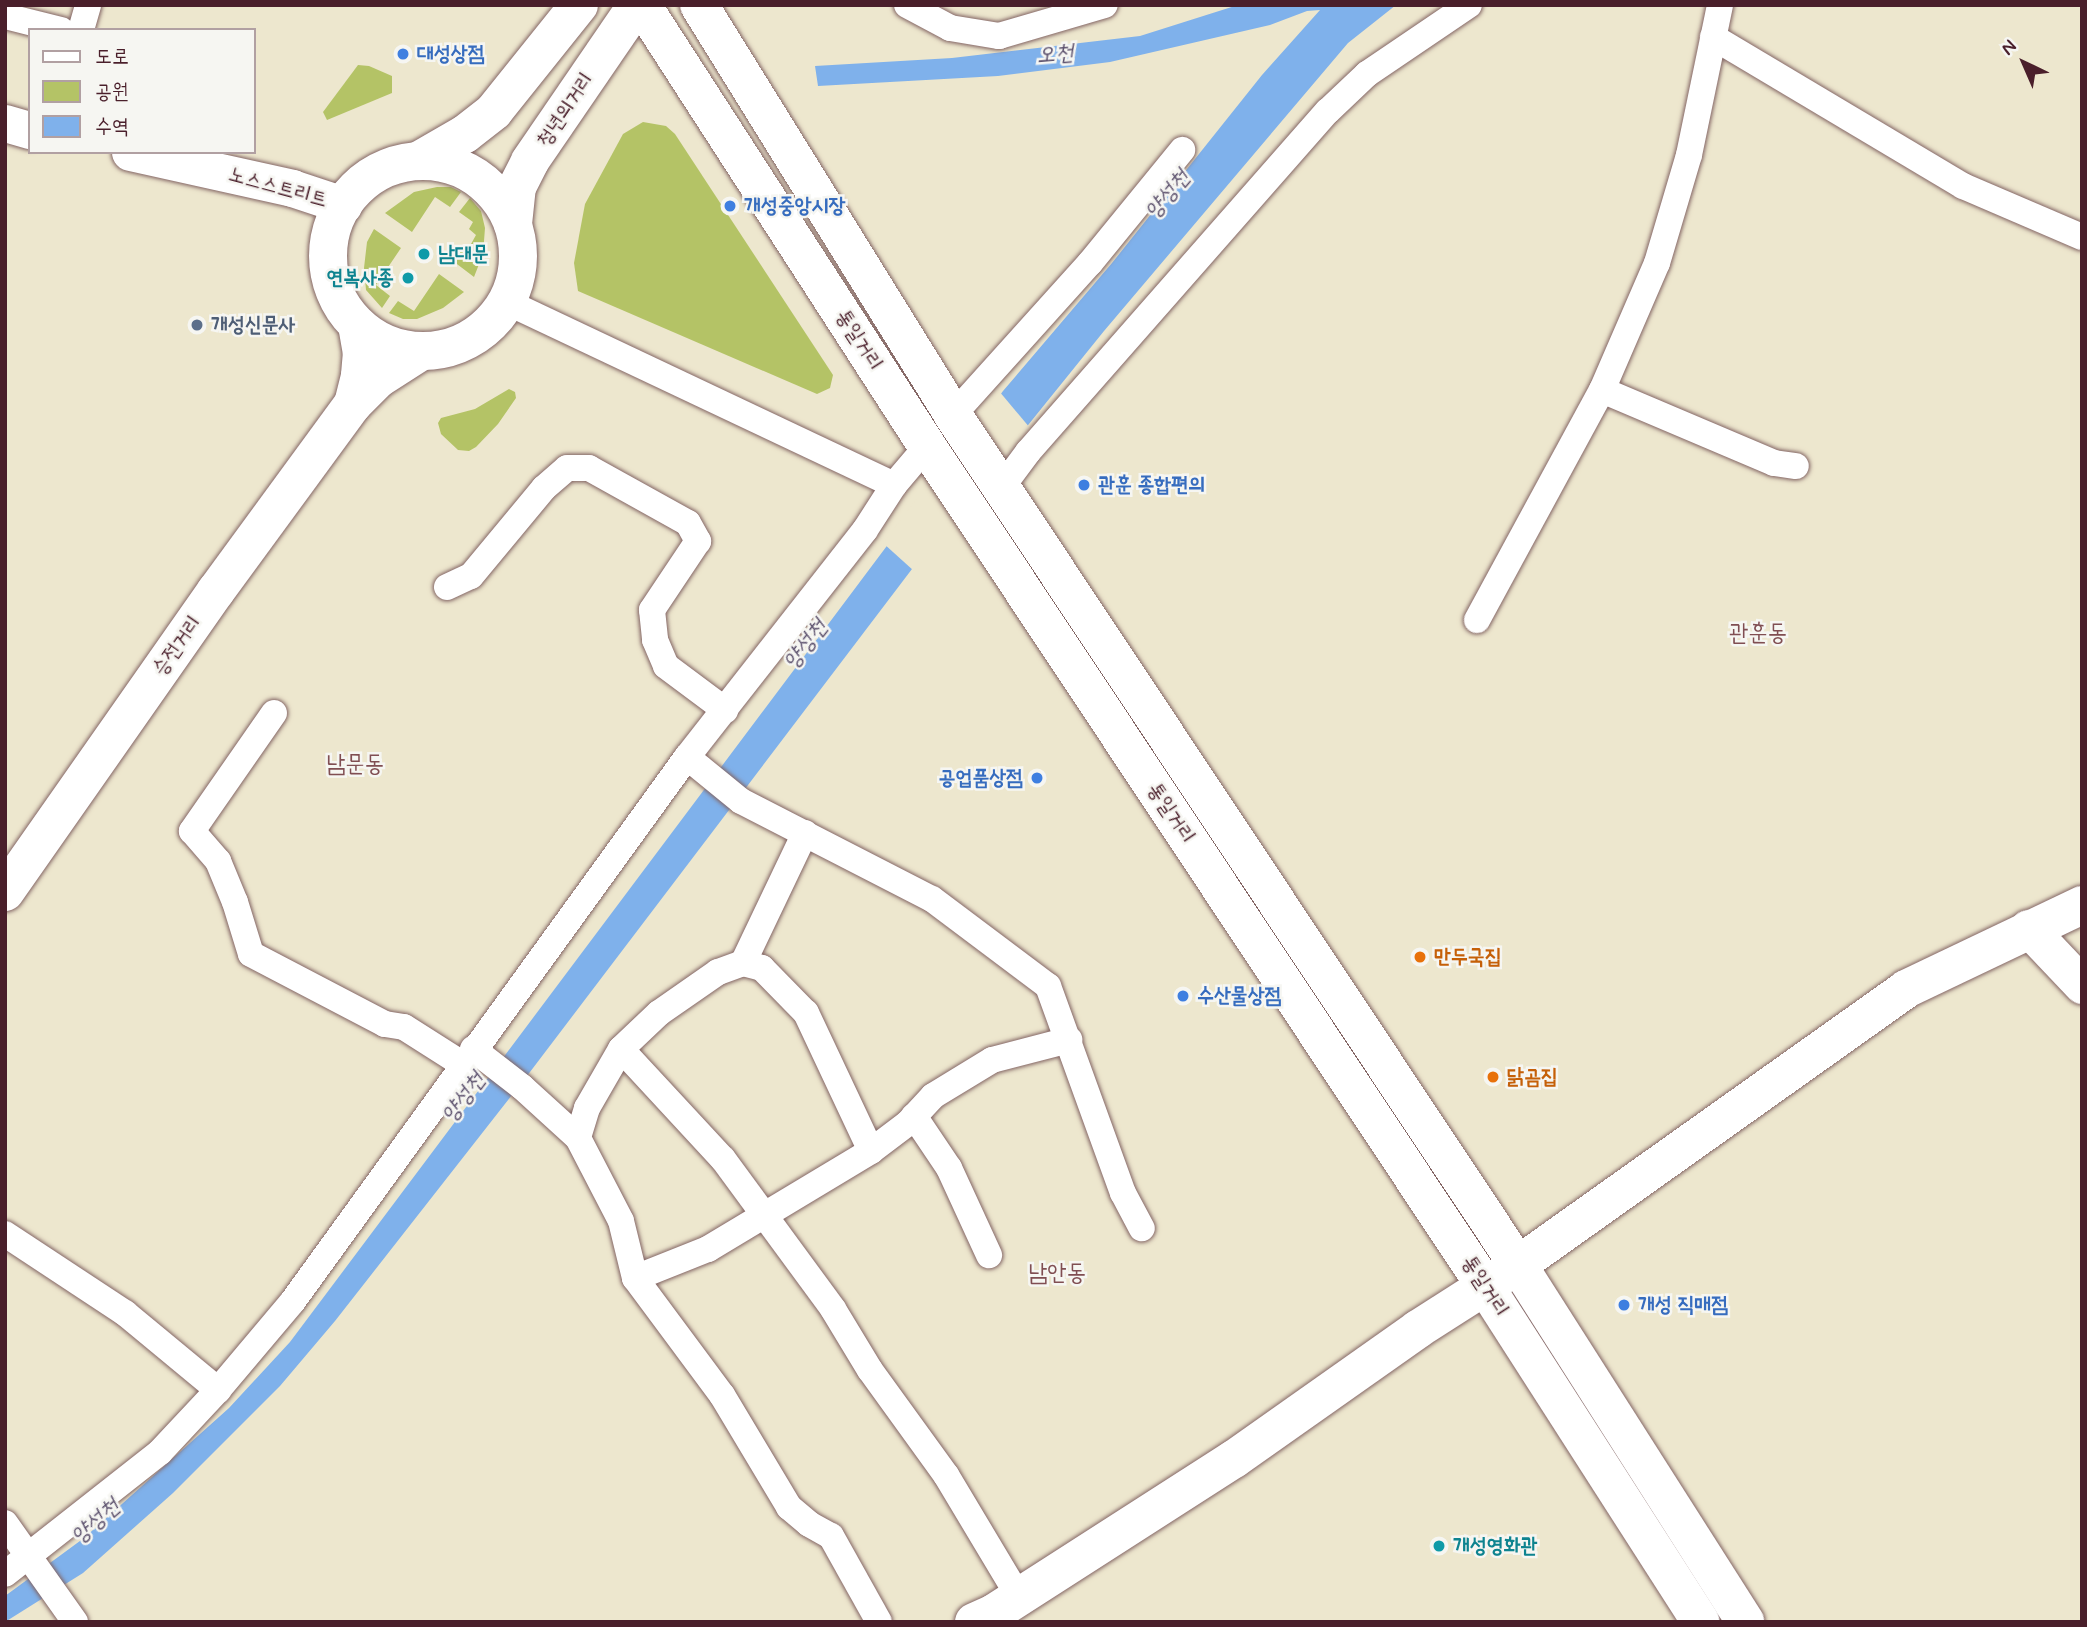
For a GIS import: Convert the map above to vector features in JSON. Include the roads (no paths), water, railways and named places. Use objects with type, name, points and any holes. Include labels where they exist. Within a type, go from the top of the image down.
[{"type":"main road","name":"청년의거리","points":[[513,223],[517,187],[530,161],[639,5]]},
{"type":"main road","name":"통일거리","points":[[639,5],[928,446],[1486,1286],[1701,1622]]},
{"type":"main road","name":"통일거리","points":[[699,5],[953,415],[1518,1265],[1745,1622]]},
{"type":"main road","points":[[418,161],[442,163],[465,171],[485,184],[502,202],[513,223],[518,250],[516,277],[507,302],[491,323],[470,339],[446,349],[420,352],[397,348],[376,339],[357,325],[341,305],[331,281],[328,255],[332,229],[343,205],[363,183],[389,168],[418,161],[465,134],[494,111],[570,9]]},
{"type":"main road","points":[[5,123],[28,129]]},
{"type":"main road","name":"노스스트리트","points":[[139,154],[292,188],[343,205]]},
{"type":"main road","points":[[353,404],[360,376],[362,352],[357,325]]},
{"type":"main road","name":"승전거리","points":[[5,892],[216,591],[353,404],[378,379],[420,352]]},
{"type":"main road","points":[[974,1622],[1019,1597],[1234,1459],[1418,1329],[1518,1265],[1906,989],[2082,905]]},
{"type":"main road","points":[[2028,929],[2082,985]]},
{"type":"street","points":[[82,28],[88,5]]},
{"type":"street","points":[[907,5],[950,28],[999,36],[1105,5]]},
{"type":"street","points":[[1002,487],[1028,452],[1328,111],[1367,74],[1469,5]]},
{"type":"street","points":[[1477,620],[1602,390],[1657,263],[1689,155],[1720,5]]},
{"type":"street","points":[[5,16],[53,28]]},
{"type":"street","points":[[1713,37],[1963,186],[2082,237]]},
{"type":"street","points":[[953,415],[1090,263],[1182,150]]},
{"type":"street","points":[[507,302],[894,485]]},
{"type":"street","points":[[1602,390],[1774,463],[1796,466]]},
{"type":"street","points":[[5,1574],[31,1561],[160,1452],[218,1390],[293,1301],[472,1056],[696,765],[725,710],[865,530],[894,485],[928,446]]},
{"type":"street","points":[[447,587],[471,576],[544,488],[567,468],[589,468],[688,523],[698,541],[652,610],[655,640],[666,666],[725,710]]},
{"type":"street","points":[[274,713],[192,831],[218,861],[235,902],[251,954],[385,1024],[404,1027],[472,1056],[522,1087],[578,1138],[621,1221],[635,1278],[722,1395],[789,1507],[809,1524],[831,1536],[879,1622]]},
{"type":"street","points":[[696,765],[741,801],[932,899],[1048,986],[1123,1193],[1142,1228]]},
{"type":"street","points":[[743,963],[805,832]]},
{"type":"street","points":[[578,1138],[587,1108],[621,1049],[659,1013],[708,978],[743,963],[762,968],[806,1013],[871,1151]]},
{"type":"street","points":[[635,1278],[708,1249],[871,1151],[914,1116],[933,1096],[992,1060],[1069,1040]]},
{"type":"street","points":[[621,1049],[723,1159],[833,1309],[870,1370],[946,1475],[1019,1597]]},
{"type":"street","points":[[914,1116],[948,1168],[989,1255]]},
{"type":"street","points":[[5,1234],[125,1313],[218,1390]]},
{"type":"street","points":[[5,1523],[75,1622]]},
{"type":"water","points":[[1238,5],[1396,5],[1348,43],[1104,331],[912,569],[530,1072],[335,1321],[280,1386],[173,1493],[83,1573],[5,1622],[5,1596],[84,1538],[229,1408],[290,1342],[1003,391],[1112,263],[1262,75],[1320,10],[1307,11],[1270,25],[1110,62],[998,76],[818,86],[815,66],[952,58],[1140,36]]},
{"type":"place","name":"대성상점","points":[[403,54]]},
{"type":"place","name":"개성중앙시장","points":[[730,206]]},
{"type":"place","name":"남대문","points":[[424,254]]},
{"type":"place","name":"연복사종","points":[[408,278]]},
{"type":"place","name":"개성신문사","points":[[197,325]]},
{"type":"place","name":"관훈 종합편의","points":[[1084,485]]},
{"type":"place","name":"공업품상점","points":[[1037,778]]},
{"type":"place","name":"만두국집","points":[[1420,957]]},
{"type":"place","name":"수산물상점","points":[[1183,996]]},
{"type":"place","name":"닭곰집","points":[[1493,1077]]},
{"type":"place","name":"개성 직매점","points":[[1624,1305]]},
{"type":"place","name":"개성영화관","points":[[1439,1546]]},
{"type":"district","name":"관훈동","points":[[1758,634]]},
{"type":"district","name":"남문동","points":[[355,765]]},
{"type":"district","name":"남안동","points":[[1057,1274]]},
{"type":"water label","name":"오천","points":[[1055,55]]},
{"type":"water label","name":"양성천","points":[[1168,195]]},
{"type":"water label","name":"양성천","points":[[806,645]]},
{"type":"water label","name":"양성천","points":[[464,1098]]},
{"type":"water label","name":"양성천","points":[[96,1522]]}]
